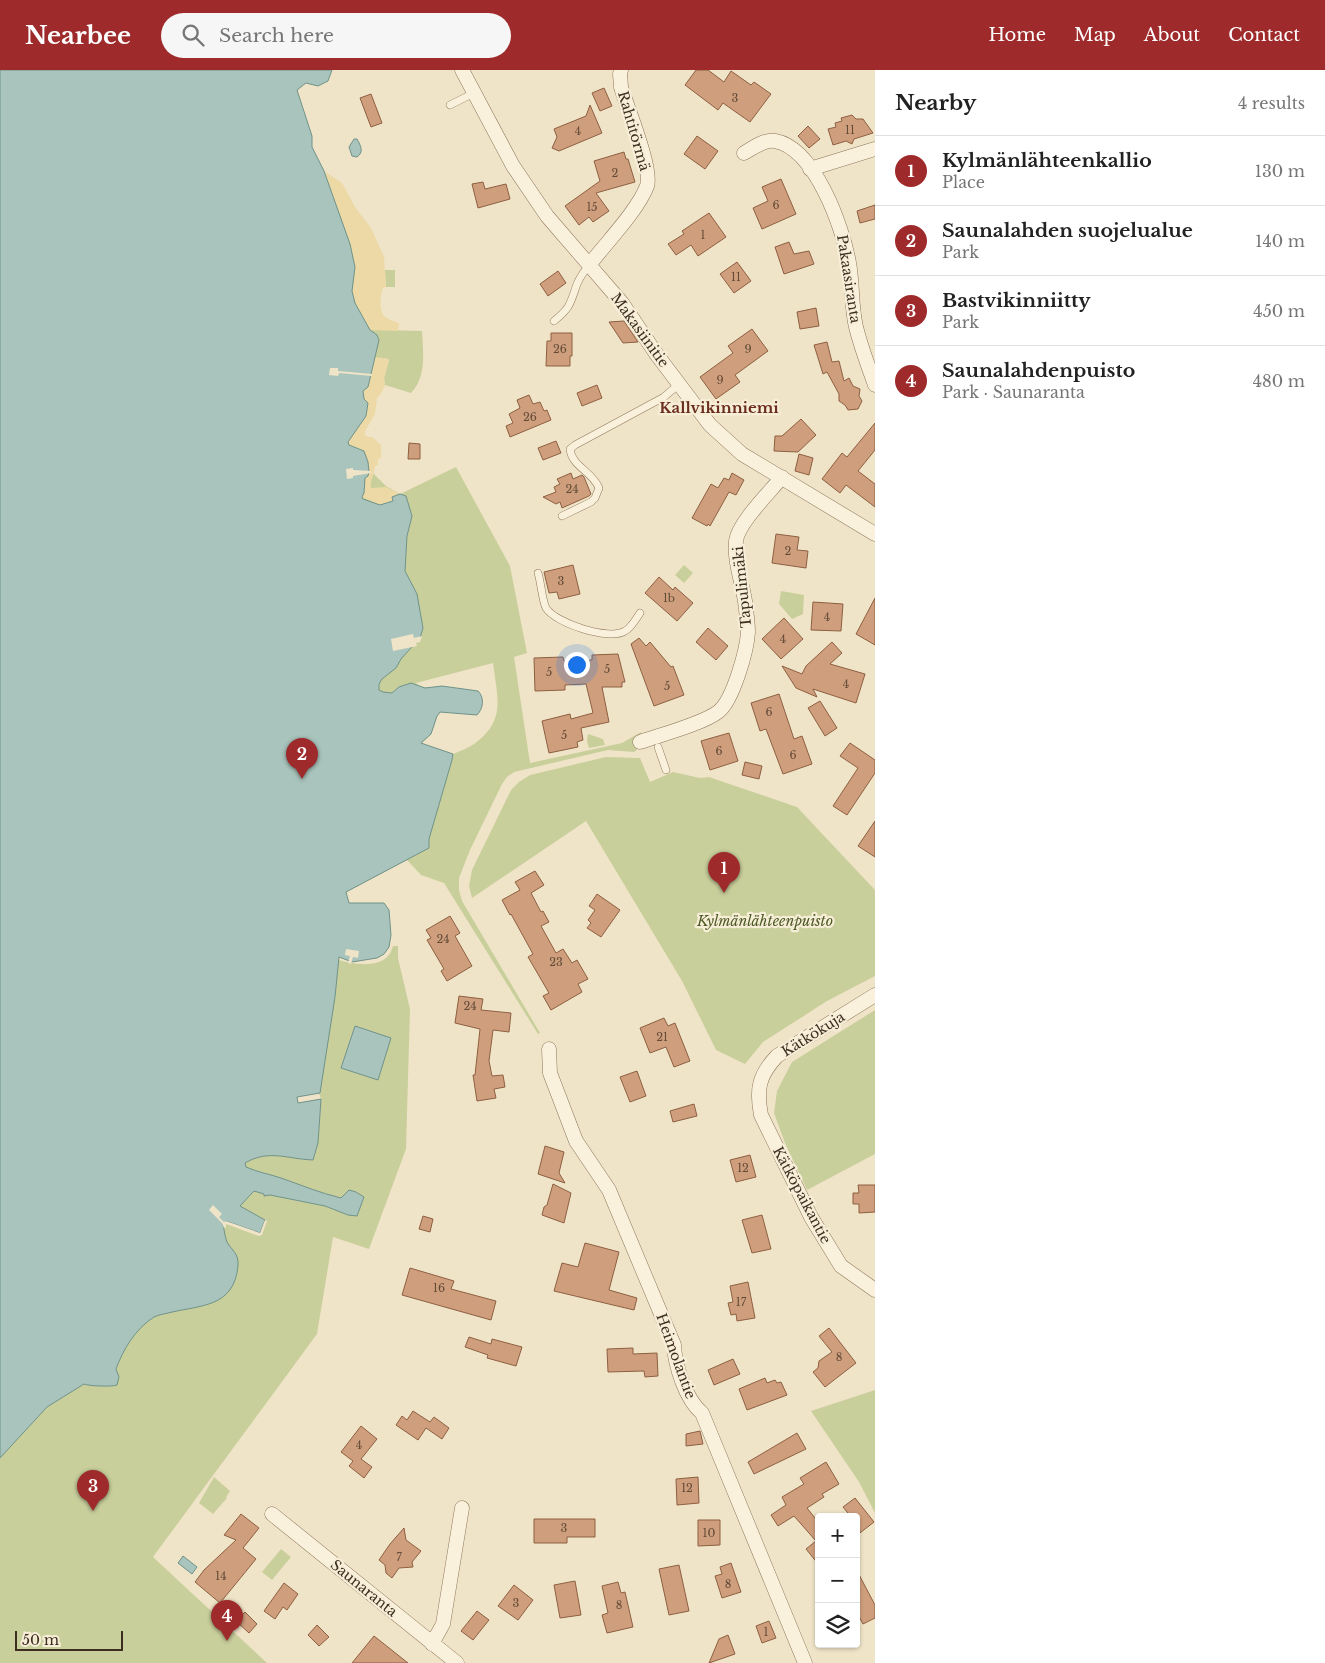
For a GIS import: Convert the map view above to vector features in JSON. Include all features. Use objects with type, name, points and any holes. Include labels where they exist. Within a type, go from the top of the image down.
[{"type":"street","name":"Makasiinitie","points":[[462,70],[513,166],[547,216],[622,303],[710,425],[742,454],[875,534]]},
{"type":"street","name":"Rahtitörmä","points":[[590,264],[636,205],[648,185],[648,170],[621,87],[621,70]]},
{"type":"street","name":"Pakaasiranta","points":[[744,154],[766,141],[776,141],[799,153],[831,203],[843,233],[850,264],[856,326],[875,385]]},
{"type":"street","points":[[810,169],[875,149]]},
{"type":"street","name":"Tapulimäki","points":[[640,742],[699,722],[718,712],[726,704],[740,667],[748,632],[745,602],[737,560],[736,540],[742,526],[782,477]]},
{"type":"street","name":"Kätkökuja","points":[[760,1082],[766,1068],[778,1056],[875,995]]},
{"type":"street","name":"Heimolantie","points":[[549,1049],[550,1073],[576,1142],[609,1190],[620,1213],[674,1345],[675,1361],[694,1406],[702,1413],[805,1663]]},
{"type":"street","name":"Kätköpaikantie","points":[[760,1082],[758,1099],[761,1115],[811,1217],[841,1266],[875,1290]]},
{"type":"street","points":[[432,1644],[443,1624],[462,1508]]},
{"type":"street","name":"Saunaranta","points":[[272,1514],[457,1663]]},
{"type":"lane","points":[[450,104],[474,93]]},
{"type":"lane","points":[[554,321],[565,312],[571,303],[577,283],[590,264]]},
{"type":"lane","points":[[562,516],[591,502],[597,495],[599,488],[596,480],[574,460],[570,449],[664,397],[679,384]]},
{"type":"lane","points":[[538,573],[546,608],[556,617],[580,628],[603,634],[617,634],[627,631],[640,613]]},
{"type":"lane","points":[[658,747],[666,770]]},
{"type":"green space","points":[[305,115],[312,136],[312,147],[324,171],[386,330],[422,331],[422,372],[416,387],[411,393],[385,385],[384,378],[389,360],[384,358],[363,436],[373,473],[386,486],[400,494],[456,467],[510,566],[527,653],[514,657],[530,763],[622,743],[641,732],[641,736],[633,739],[637,750],[634,752],[608,750],[514,772],[507,777],[470,850],[459,878],[459,890],[462,901],[540,1033],[538,1034],[444,883],[421,875],[407,860],[346,892],[349,903],[339,960],[357,964],[377,963],[388,956],[393,946],[398,946],[398,958],[410,1009],[406,1149],[369,1249],[333,1237],[317,1334],[153,1557],[267,1663],[0,1663],[0,1145]],"holes":[[[493,663],[497,697],[496,717],[484,735],[472,745],[453,754],[421,744],[431,734],[437,716],[441,712],[442,686],[425,687],[416,683]],[[319,1093],[321,1099],[298,1103],[297,1097]],[[284,1179],[320,1193],[341,1198],[349,1190],[348,1215],[325,1206],[275,1196]]]},
{"type":"green space","points":[[385,270],[395,270],[395,287],[386,287]]},
{"type":"green space","points":[[684,565],[693,573],[684,583],[675,575]]},
{"type":"green space","points":[[781,591],[804,595],[803,614],[792,619],[779,604]]},
{"type":"green space","points":[[588,734],[603,739],[605,745],[589,748]]},
{"type":"green space","name":"Kylmänlähteenpuisto","points":[[606,757],[640,758],[650,782],[673,772],[700,778],[709,777],[797,807],[875,890],[875,976],[827,1001],[763,1042],[745,1064],[716,1050],[682,981],[586,821],[472,898],[469,886],[472,870],[511,790],[530,775]]},
{"type":"green space","points":[[875,1010],[875,1154],[807,1190],[785,1143],[774,1113],[777,1091],[792,1062]]},
{"type":"green space","points":[[875,1390],[875,1513],[859,1482],[811,1411]]},
{"type":"green space","points":[[214,1477],[230,1491],[227,1498],[213,1514],[199,1503]]},
{"type":"green space","points":[[281,1549],[291,1557],[272,1580],[262,1572]]},
{"type":"sand","points":[[324,171],[342,183],[355,207],[371,228],[384,257],[386,287],[383,288],[381,294],[381,310],[385,317],[399,323],[398,331],[370,330],[355,303],[352,291],[355,267],[350,244]]},
{"type":"sand","points":[[375,357],[389,359],[384,378],[385,385],[377,398],[375,414],[365,431],[365,435],[372,437],[381,445],[381,458],[378,459],[378,465],[375,466],[371,488],[386,487],[400,494],[396,495],[393,501],[380,505],[362,497],[365,478],[368,476],[357,448],[349,445],[348,442],[361,423],[364,399],[363,390],[368,386]]},
{"type":"water","points":[[0,70],[332,70],[328,81],[318,86],[306,83],[297,90],[312,136],[312,147],[324,171],[350,244],[355,267],[352,291],[355,303],[370,330],[377,335],[379,340],[368,387],[363,391],[364,399],[368,403],[366,416],[348,442],[349,445],[364,451],[368,462],[369,472],[365,478],[363,499],[380,505],[393,501],[392,497],[400,494],[406,496],[412,516],[407,536],[405,571],[417,594],[423,628],[420,638],[401,659],[396,668],[382,679],[379,684],[379,690],[392,693],[399,687],[411,683],[425,688],[442,686],[478,691],[482,697],[482,703],[481,710],[477,715],[440,712],[431,734],[421,743],[453,754],[429,839],[429,848],[346,892],[349,903],[384,903],[389,910],[391,935],[389,947],[384,954],[377,958],[352,962],[339,957],[335,997],[320,1093],[297,1097],[298,1103],[321,1099],[318,1143],[313,1160],[262,1156],[245,1163],[246,1167],[250,1169],[333,1196],[341,1198],[349,1190],[356,1192],[364,1197],[357,1216],[348,1215],[325,1206],[270,1195],[264,1196],[264,1194],[254,1191],[240,1206],[265,1220],[260,1233],[226,1221],[223,1224],[227,1242],[236,1255],[238,1262],[235,1280],[230,1290],[214,1302],[159,1315],[147,1322],[130,1340],[122,1355],[116,1369],[119,1377],[117,1385],[100,1386],[84,1384],[47,1407],[0,1458]]},
{"type":"water","points":[[354,139],[357,139],[361,149],[361,153],[357,157],[352,156],[349,147]]},
{"type":"water","points":[[355,1026],[391,1038],[378,1080],[341,1068]]},
{"type":"water","points":[[183,1556],[197,1567],[192,1574],[178,1563]]},
{"type":"pier","points":[[330,368],[338,368],[338,371],[372,374],[372,376],[339,373],[338,376],[329,375]]},
{"type":"pier","points":[[353,468],[353,470],[371,471],[371,473],[347,479],[346,469]]},
{"type":"pier","points":[[413,634],[414,638],[422,636],[420,642],[416,643],[417,646],[393,651],[391,639]]},
{"type":"pier","points":[[346,949],[359,951],[358,958],[353,957],[351,964],[348,963],[350,956],[345,955]]},
{"type":"pier","points":[[213,1205],[222,1214],[219,1217],[224,1222],[226,1221],[260,1233],[265,1220],[267,1221],[262,1235],[259,1236],[226,1224],[224,1228],[222,1223],[209,1210]]},
{"type":"building","points":[[696,70],[708,70],[724,82],[731,71],[751,85],[754,82],[771,94],[750,122],[723,103],[718,110],[685,85]]},
{"type":"building","points":[[604,88],[612,106],[600,111],[592,93]]},
{"type":"building","points":[[371,94],[382,123],[371,127],[360,98]]},
{"type":"building","points":[[590,105],[602,133],[559,151],[552,148],[557,137],[554,129],[586,116]]},
{"type":"building","points":[[852,115],[856,119],[863,119],[873,133],[854,139],[852,144],[846,141],[833,145],[828,129],[836,127],[835,123],[842,121],[841,118]]},
{"type":"building","points":[[808,126],[820,139],[809,148],[798,136]]},
{"type":"building","points":[[697,136],[718,151],[705,169],[684,154]]},
{"type":"building","points":[[624,152],[635,182],[596,193],[609,211],[593,222],[589,217],[579,225],[565,206],[600,181],[594,161]]},
{"type":"building","points":[[781,179],[796,214],[762,229],[753,208],[768,201],[762,187]]},
{"type":"building","points":[[483,182],[485,189],[506,184],[510,199],[478,208],[472,184]]},
{"type":"building","points":[[875,205],[875,219],[860,223],[857,211]]},
{"type":"building","points":[[709,213],[726,237],[698,256],[691,245],[676,255],[668,244],[684,234],[682,231]]},
{"type":"building","points":[[789,242],[794,254],[809,251],[814,264],[784,274],[775,247]]},
{"type":"building","points":[[737,262],[751,281],[734,293],[720,274]]},
{"type":"building","points":[[558,271],[566,283],[548,296],[540,284]]},
{"type":"building","points":[[816,308],[819,326],[800,329],[797,312]]},
{"type":"building","points":[[624,321],[638,342],[623,343],[609,322]]},
{"type":"building","points":[[752,329],[768,351],[735,375],[740,382],[716,399],[700,377],[733,353],[728,346]]},
{"type":"building","points":[[551,333],[572,333],[570,366],[546,366],[547,341],[551,341]]},
{"type":"building","points":[[827,342],[832,362],[839,361],[844,381],[849,378],[853,386],[860,389],[859,396],[862,401],[858,409],[848,410],[839,401],[839,394],[827,372],[823,374],[814,345]]},
{"type":"building","points":[[597,385],[602,398],[582,406],[577,393]]},
{"type":"building","points":[[529,395],[533,404],[540,402],[544,411],[547,410],[551,420],[510,437],[506,426],[513,423],[509,414],[520,408],[517,400]]},
{"type":"building","points":[[801,419],[816,435],[798,452],[774,451],[775,436],[782,436]]},
{"type":"building","points":[[875,423],[875,450],[858,471],[875,484],[875,507],[846,485],[840,493],[822,479],[842,453],[847,457]]},
{"type":"building","points":[[556,441],[561,453],[543,460],[538,448]]},
{"type":"building","points":[[409,443],[420,444],[420,459],[408,459]]},
{"type":"building","points":[[799,454],[813,458],[809,475],[795,471]]},
{"type":"building","points":[[571,473],[573,479],[582,475],[584,477],[591,494],[589,496],[562,508],[560,502],[556,504],[543,497],[556,492],[554,487],[560,484],[557,479]]},
{"type":"building","points":[[732,473],[744,480],[736,495],[729,492],[710,526],[692,518],[711,484],[718,488],[724,478],[729,480]]},
{"type":"building","points":[[776,534],[799,537],[797,550],[808,551],[806,568],[772,563]]},
{"type":"building","points":[[573,565],[580,594],[559,599],[557,592],[549,593],[544,572]]},
{"type":"building","points":[[659,577],[673,590],[675,587],[693,603],[677,621],[645,593]]},
{"type":"building","points":[[875,598],[875,645],[856,634]]},
{"type":"building","points":[[813,602],[843,604],[841,631],[811,630]]},
{"type":"building","points":[[784,618],[803,639],[781,659],[762,639]]},
{"type":"building","points":[[708,628],[728,646],[716,660],[696,642]]},
{"type":"building","points":[[639,638],[646,646],[650,642],[671,667],[673,666],[684,695],[654,706],[631,644]]},
{"type":"building","points":[[832,642],[842,653],[830,664],[865,674],[856,703],[813,689],[817,697],[796,688],[782,666],[802,674],[806,666]]},
{"type":"building","points":[[618,654],[625,682],[622,682],[622,687],[602,687],[609,722],[581,728],[583,740],[577,742],[578,747],[549,753],[542,721],[570,714],[571,719],[593,713],[586,684],[565,685],[565,690],[535,691],[534,658],[563,657],[564,661],[592,660],[592,655]]},
{"type":"building","points":[[779,694],[794,739],[802,736],[812,764],[783,774],[766,729],[760,731],[751,703]]},
{"type":"building","points":[[820,701],[837,728],[825,736],[808,708]]},
{"type":"building","points":[[729,733],[738,761],[710,770],[701,741]]},
{"type":"building","points":[[850,743],[875,760],[875,773],[847,815],[833,806],[858,768],[840,756]]},
{"type":"building","points":[[745,762],[762,766],[759,779],[742,775]]},
{"type":"building","points":[[875,821],[875,857],[858,846]]},
{"type":"building","points":[[535,871],[544,885],[531,893],[541,912],[543,911],[549,922],[541,926],[556,953],[563,949],[572,963],[577,960],[588,979],[578,984],[582,992],[551,1010],[543,996],[549,993],[528,957],[533,954],[502,900],[520,890],[515,882]]},
{"type":"building","points":[[597,894],[620,910],[601,937],[587,928],[591,923],[588,920],[595,910],[589,906]]},
{"type":"building","points":[[450,916],[460,933],[455,936],[472,966],[447,981],[441,971],[444,969],[427,940],[431,938],[426,930]]},
{"type":"building","points":[[459,996],[483,999],[481,1010],[511,1013],[509,1032],[493,1030],[489,1061],[492,1076],[503,1075],[505,1087],[494,1089],[496,1098],[477,1101],[473,1075],[475,1075],[480,1029],[455,1023]]},
{"type":"building","points":[[664,1018],[668,1026],[675,1023],[690,1061],[674,1067],[666,1047],[650,1053],[640,1028]]},
{"type":"building","points":[[637,1071],[646,1096],[630,1102],[620,1077]]},
{"type":"building","points":[[694,1104],[697,1116],[673,1122],[670,1111]]},
{"type":"building","points":[[545,1146],[564,1152],[559,1173],[565,1183],[538,1174]]},
{"type":"building","points":[[750,1155],[756,1177],[736,1182],[730,1160]]},
{"type":"building","points":[[553,1184],[571,1193],[564,1223],[542,1215]]},
{"type":"building","points":[[858,1185],[875,1185],[875,1212],[859,1213],[859,1204],[853,1204],[853,1193],[859,1193]]},
{"type":"building","points":[[762,1215],[771,1249],[752,1253],[742,1220]]},
{"type":"building","points":[[423,1216],[433,1219],[430,1232],[419,1229]]},
{"type":"building","points":[[585,1243],[619,1252],[609,1290],[637,1298],[634,1310],[554,1291],[562,1263],[578,1267]]},
{"type":"building","points":[[410,1268],[454,1281],[451,1289],[496,1301],[491,1320],[402,1295]]},
{"type":"building","points":[[748,1282],[755,1318],[737,1321],[736,1314],[731,1315],[728,1303],[733,1302],[730,1286]]},
{"type":"building","points":[[829,1328],[856,1363],[825,1387],[813,1372],[818,1368],[819,1361],[832,1352],[819,1336]]},
{"type":"building","points":[[469,1337],[491,1344],[492,1339],[522,1347],[516,1366],[487,1358],[488,1355],[465,1347]]},
{"type":"building","points":[[633,1348],[633,1354],[657,1353],[658,1376],[645,1377],[644,1371],[608,1372],[607,1349]]},
{"type":"building","points":[[733,1359],[740,1374],[714,1385],[708,1370]]},
{"type":"building","points":[[765,1378],[767,1383],[775,1380],[777,1383],[781,1382],[787,1395],[747,1410],[739,1389]]},
{"type":"building","points":[[413,1411],[430,1422],[434,1417],[449,1428],[442,1439],[426,1428],[418,1440],[396,1425],[402,1416],[407,1420]]},
{"type":"building","points":[[361,1426],[377,1439],[361,1459],[372,1467],[364,1478],[349,1466],[353,1461],[341,1452]]},
{"type":"building","points":[[700,1431],[703,1444],[686,1446],[686,1434]]},
{"type":"building","points":[[797,1433],[806,1449],[754,1474],[748,1462]]},
{"type":"building","points":[[826,1462],[839,1484],[822,1494],[824,1497],[807,1508],[815,1518],[815,1540],[794,1516],[778,1526],[771,1515],[786,1505],[782,1497],[804,1484],[800,1478]]},
{"type":"building","points":[[698,1477],[699,1503],[677,1505],[676,1479]]},
{"type":"building","points":[[855,1498],[874,1522],[860,1533],[860,1513],[848,1513],[843,1507]]},
{"type":"building","points":[[241,1514],[259,1528],[243,1548],[256,1559],[220,1603],[195,1582],[204,1570],[236,1540],[224,1535]]},
{"type":"building","points":[[534,1519],[595,1519],[595,1537],[567,1537],[567,1543],[534,1543]]},
{"type":"building","points":[[698,1520],[720,1520],[720,1545],[698,1546]]},
{"type":"building","points":[[404,1528],[406,1540],[421,1551],[412,1562],[413,1567],[399,1568],[392,1578],[386,1573],[385,1565],[379,1560]]},
{"type":"building","points":[[815,1542],[815,1560],[806,1549]]},
{"type":"building","points":[[731,1563],[741,1592],[722,1598],[715,1576],[722,1574],[720,1567]]},
{"type":"building","points":[[679,1565],[689,1611],[669,1615],[659,1569]]},
{"type":"building","points":[[860,1577],[875,1605],[875,1618],[863,1624],[860,1618]]},
{"type":"building","points":[[575,1581],[581,1615],[560,1618],[554,1585]]},
{"type":"building","points":[[618,1582],[621,1593],[625,1592],[633,1627],[607,1633],[602,1615],[608,1613],[602,1586]]},
{"type":"building","points":[[284,1583],[298,1594],[287,1610],[283,1607],[275,1619],[264,1611]]},
{"type":"building","points":[[514,1585],[533,1600],[518,1620],[498,1606]]},
{"type":"building","points":[[477,1611],[489,1620],[473,1640],[461,1631]]},
{"type":"building","points":[[245,1612],[257,1624],[249,1633],[236,1621]]},
{"type":"building","points":[[769,1621],[776,1638],[762,1643],[756,1626]]},
{"type":"building","points":[[317,1625],[329,1637],[319,1646],[308,1635]]},
{"type":"building","points":[[728,1635],[735,1654],[709,1663],[719,1639]]},
{"type":"building","points":[[374,1636],[408,1663],[352,1663]]},
{"type":"place","name":"Saunalahden suojelualue","points":[[302,779]]},
{"type":"place","name":"Kylmänlähteenkallio","points":[[724,893]]},
{"type":"place","name":"Bastvikinniitty","points":[[93,1511]]},
{"type":"place","name":"Saunalahdenpuisto","points":[[227,1641]]},
{"type":"district","name":"Kallvikinniemi","points":[[719,408]]}]
